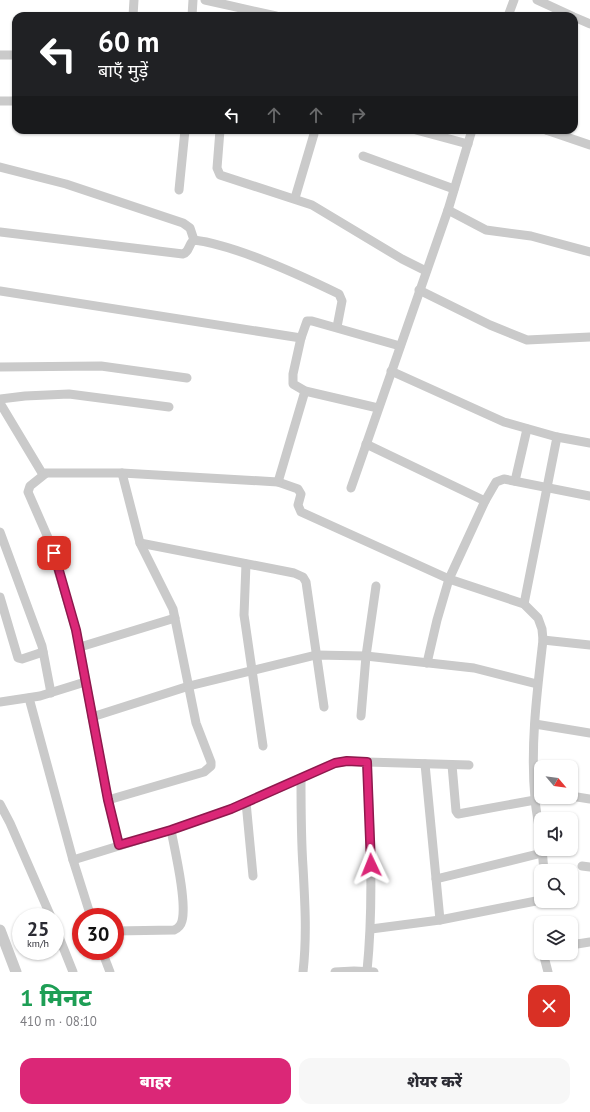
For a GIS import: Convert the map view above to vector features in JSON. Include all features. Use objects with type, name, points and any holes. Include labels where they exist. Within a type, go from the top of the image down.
[{"type":"street","points":[[133,12],[134,0]]},
{"type":"street","points":[[192,12],[193,0]]},
{"type":"street","points":[[205,0],[261,12]]},
{"type":"street","points":[[510,12],[514,0]]},
{"type":"street","points":[[537,0],[564,12]]},
{"type":"street","points":[[240,12],[242,7]]},
{"type":"street","points":[[578,18],[590,24]]},
{"type":"street","points":[[0,54],[12,55]]},
{"type":"street","points":[[0,101],[12,102]]},
{"type":"street","points":[[179,190],[185,134]]},
{"type":"street","points":[[220,134],[216,168],[220,175],[295,198],[335,217],[402,259],[426,271]]},
{"type":"street","points":[[295,198],[314,134]]},
{"type":"street","points":[[431,134],[468,144]]},
{"type":"street","points":[[351,488],[448,210],[471,134]]},
{"type":"street","points":[[558,134],[590,145]]},
{"type":"street","points":[[363,156],[454,189]]},
{"type":"street","points":[[0,166],[66,184],[183,223],[190,228],[194,240],[188,251],[183,254],[0,232]]},
{"type":"street","points":[[448,210],[486,230],[531,236],[590,252]]},
{"type":"street","points":[[194,240],[209,243],[258,259],[340,294],[342,300],[337,327]]},
{"type":"street","points":[[419,290],[490,325],[527,340],[590,337]]},
{"type":"street","points":[[0,291],[301,338]]},
{"type":"street","points":[[378,408],[305,391],[293,384],[292,379],[301,338],[307,321],[337,327],[400,346]]},
{"type":"street","points":[[0,367],[101,366],[187,378]]},
{"type":"street","points":[[391,371],[481,413],[527,429],[590,443]]},
{"type":"street","points":[[278,482],[305,391]]},
{"type":"street","points":[[0,400],[25,396],[69,394],[169,407]]},
{"type":"street","points":[[0,403],[40,471],[45,474]]},
{"type":"street","points":[[515,480],[527,429]]},
{"type":"street","points":[[524,604],[558,437]]},
{"type":"street","points":[[366,444],[485,501]]},
{"type":"street","points":[[119,845],[108,800],[85,682],[80,647],[62,580],[49,540],[28,492],[30,486],[45,474],[73,472],[122,472],[278,482],[300,491],[298,505],[301,512],[449,579],[524,604],[538,618],[542,629],[543,640],[535,724],[537,760]]},
{"type":"street","points":[[108,800],[208,770],[210,766],[209,755],[198,731],[175,618],[165,592],[140,543],[122,472]]},
{"type":"street","points":[[427,663],[437,620],[449,579],[485,501],[496,482],[504,479],[515,480],[548,489],[590,496]]},
{"type":"street","points":[[0,532],[44,652],[51,693]]},
{"type":"street","points":[[140,543],[294,573],[303,577],[306,582],[324,707]]},
{"type":"street","points":[[246,564],[244,615],[263,746]]},
{"type":"street","points":[[360,716],[366,656],[376,586]]},
{"type":"street","points":[[0,597],[18,658],[22,659],[44,652]]},
{"type":"street","points":[[80,647],[175,618]]},
{"type":"street","points":[[543,640],[590,645]]},
{"type":"street","points":[[92,717],[189,686],[316,655],[366,656],[474,668],[538,684]]},
{"type":"street","points":[[0,702],[51,693],[85,682]]},
{"type":"street","points":[[29,698],[73,860],[88,908]]},
{"type":"street","points":[[535,724],[590,733]]},
{"type":"street","points":[[73,860],[171,830],[246,802],[335,763],[347,761],[469,765]]},
{"type":"street","points":[[335,972],[371,971],[367,762]]},
{"type":"street","points":[[425,764],[440,920]]},
{"type":"street","points":[[452,765],[456,811],[458,814],[534,800]]},
{"type":"street","points":[[301,778],[301,828],[306,924],[306,945],[303,972]]},
{"type":"street","points":[[578,797],[590,799]]},
{"type":"street","points":[[246,802],[253,876]]},
{"type":"street","points":[[0,804],[10,823],[47,908]]},
{"type":"street","points":[[124,931],[174,930],[180,926],[183,917],[181,887],[171,830]]},
{"type":"street","points":[[436,879],[534,853]]},
{"type":"street","points":[[371,929],[440,920],[534,901]]},
{"type":"street","points":[[0,930],[3,948],[16,972]]},
{"type":"street","points":[[578,944],[590,942]]},
{"type":"street","points":[[64,950],[73,972]]},
{"type":"street","points":[[105,960],[110,972]]},
{"type":"street","points":[[545,960],[548,972]]},
{"type":"route","points":[[54,553],[76,630],[108,800],[119,845],[171,830],[231,809],[326,766],[347,761],[367,762],[371,865]]}]
